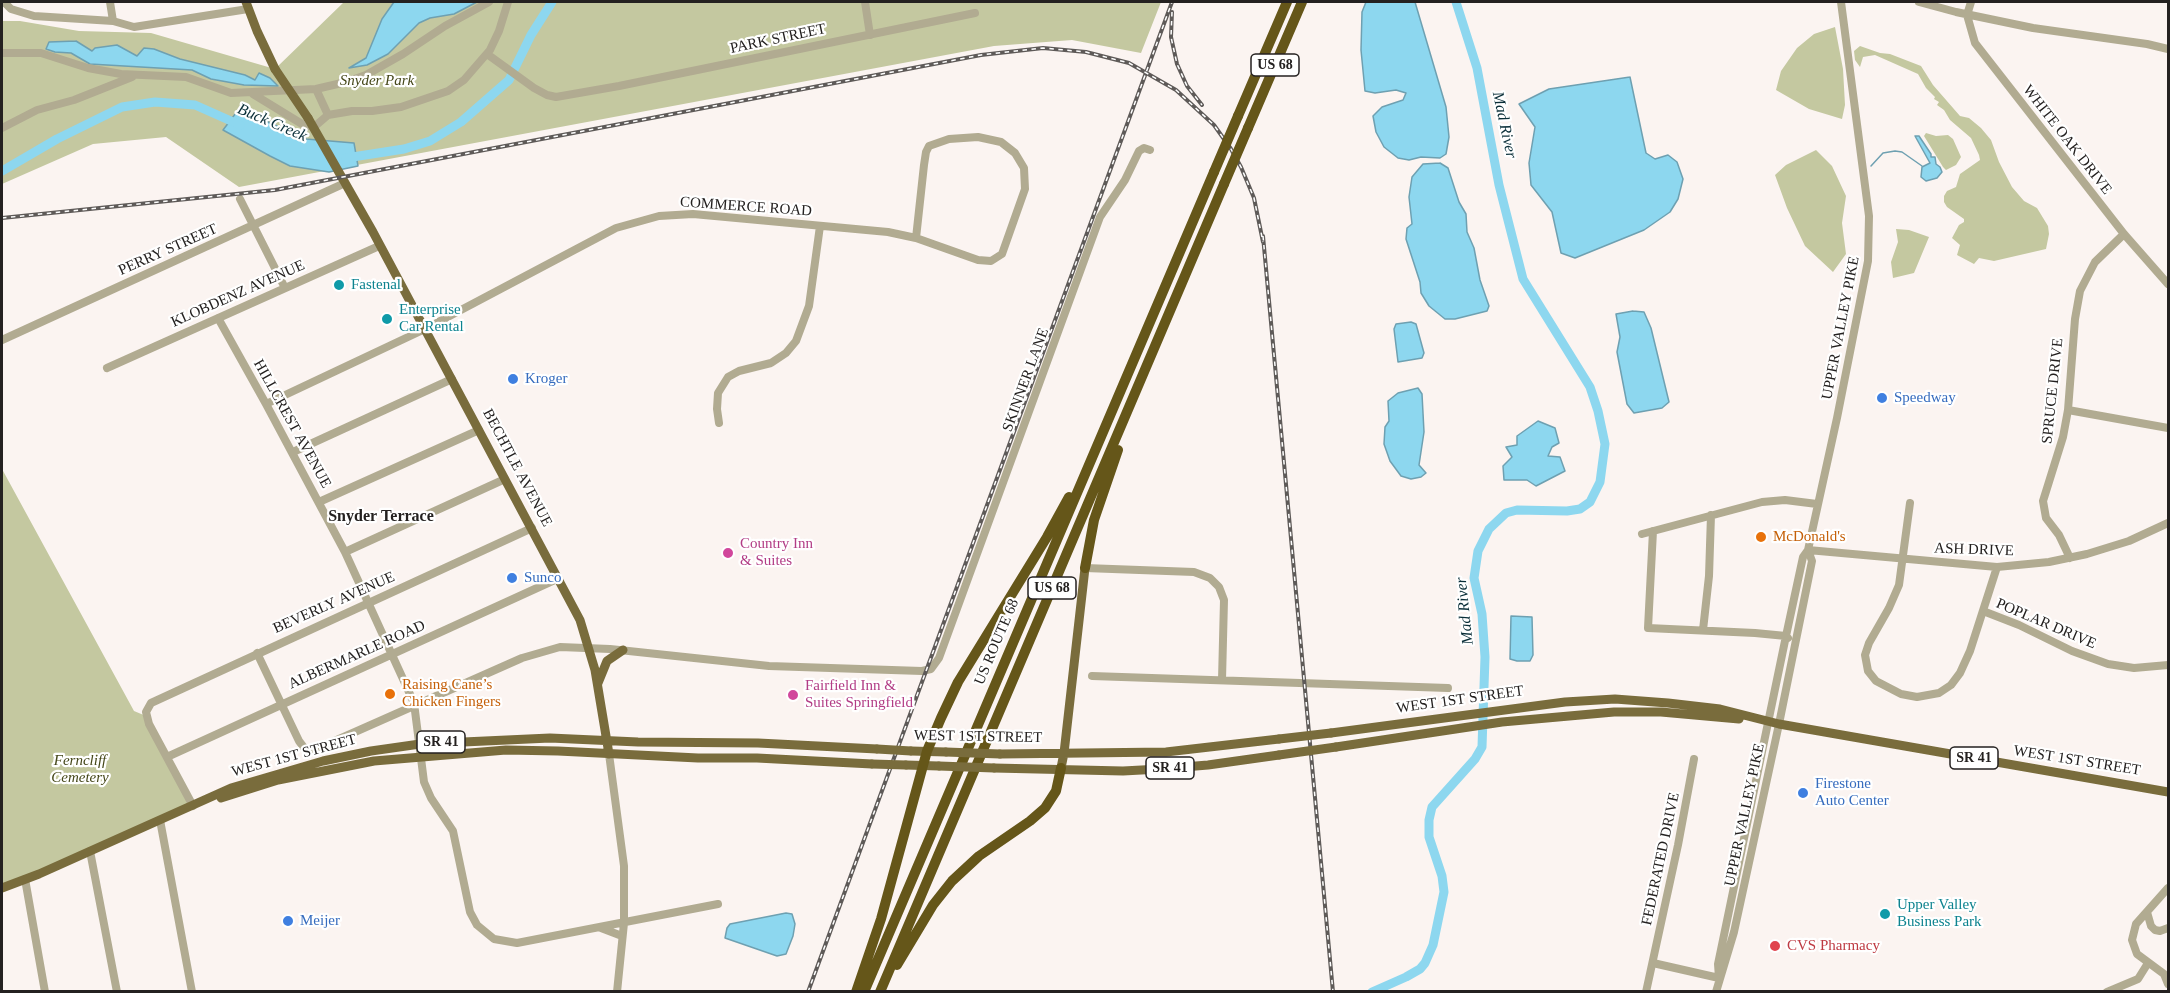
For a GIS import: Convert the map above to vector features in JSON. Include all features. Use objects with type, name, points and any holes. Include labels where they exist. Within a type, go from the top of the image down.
[{"type":"highway","name":"US ROUTE 68","points":[[864,992],[1287,2]]},
{"type":"highway","name":"US ROUTE 68","points":[[880,992],[1302,2]]},
{"type":"highway","points":[[1085,568],[1101,496],[1131,419],[1149,360]]},
{"type":"highway","points":[[856,992],[881,919],[927,751],[958,682],[1047,537],[1093,455]]},
{"type":"highway","points":[[880,992],[922,921],[942,893],[979,856],[1045,808],[1056,791],[1061,768]]},
{"type":"main road","name":"BECHTLE AVENUE","points":[[247,5],[275,69],[317,131],[580,620],[589,647],[609,754]]},
{"type":"main road","points":[[1061,768],[1085,568]]},
{"type":"main road","points":[[597,685],[607,661],[623,650]]},
{"type":"main road","name":"WEST 1ST STREET","points":[[2,888],[231,788],[323,761],[371,750],[420,744],[550,738],[758,743],[1000,754],[1166,752],[1279,740],[1565,702],[1615,699],[1720,709],[1779,724],[2169,792]]},
{"type":"main road","name":"WEST 1ST STREET","points":[[193,806],[278,780],[374,761],[506,750],[1123,771],[1208,765],[1502,722],[1614,712],[1661,712],[1768,721]]},
{"type":"street","points":[[4,2],[11,9],[45,18],[113,21],[128,26],[142,27],[247,5]]},
{"type":"street","points":[[110,2],[113,21]]},
{"type":"street","points":[[2,53],[42,53],[88,68],[136,75],[186,77],[224,92],[252,93],[316,89],[366,75],[445,26],[489,2]]},
{"type":"street","points":[[328,114],[391,108],[438,96],[448,91],[464,80],[487,54],[499,31],[508,2]]},
{"type":"street","points":[[865,2],[870,35]]},
{"type":"street","name":"UPPER VALLEY PIKE","points":[[1719,978],[1718,964],[1785,636],[1803,557],[1808,550],[1864,288],[1870,242],[1863,163],[1841,2]]},
{"type":"street","points":[[1919,2],[1967,15],[2169,49]]},
{"type":"street","points":[[1967,15],[1971,2]]},
{"type":"street","name":"PARK STREET","points":[[487,54],[518,78],[547,95],[556,97],[975,13]]},
{"type":"street","name":"WHITE OAK DRIVE","points":[[1967,15],[1972,38],[1979,50],[2124,234],[2169,284]]},
{"type":"street","points":[[2,128],[37,110],[74,100],[136,75]]},
{"type":"street","points":[[316,89],[328,114]]},
{"type":"street","points":[[252,93],[317,131],[328,114]]},
{"type":"street","name":"COMMERCE ROAD","points":[[266,404],[425,329],[616,228],[644,219],[693,214],[888,232],[916,238],[986,262],[996,260],[1002,254],[1023,196],[1026,182],[1021,162],[1006,145],[993,139],[978,137],[949,139],[929,146],[924,165],[916,238]]},
{"type":"street","name":"SKINNER LANE","points":[[947,636],[1101,217],[1125,180],[1139,151],[1144,148],[1150,150]]},
{"type":"street","name":"PERRY STREET","points":[[2,340],[345,183]]},
{"type":"street","points":[[240,199],[285,288]]},
{"type":"street","points":[[719,423],[718,393],[728,377],[739,371],[771,363],[786,353],[796,341],[811,299],[820,226]]},
{"type":"street","name":"SPRUCE DRIVE","points":[[2070,558],[2059,535],[2046,518],[2043,507],[2044,495],[2061,449],[2067,410],[2074,319],[2080,291],[2095,262],[2124,234]]},
{"type":"street","name":"KLOBDENZ AVENUE","points":[[107,368],[379,246]]},
{"type":"street","name":"HILLCREST AVENUE","points":[[218,318],[293,452],[345,552],[415,707],[422,771],[427,790],[453,831],[470,912],[483,931],[494,939],[517,943],[615,922],[718,904]]},
{"type":"street","points":[[293,452],[452,379]]},
{"type":"street","points":[[2067,410],[2169,428]]},
{"type":"street","points":[[319,501],[479,430]]},
{"type":"street","points":[[345,552],[505,479]]},
{"type":"street","points":[[1642,534],[1775,500],[1817,504]]},
{"type":"street","points":[[1910,503],[1904,560],[1896,594],[1869,643],[1866,655],[1868,671],[1883,686],[1901,694],[1917,697],[1933,695],[1944,690],[1955,680],[1963,668],[1997,567]]},
{"type":"street","points":[[1703,630],[1709,576],[1711,515]]},
{"type":"street","name":"ASH DRIVE","points":[[1808,550],[1997,567],[2070,558],[2116,546],[2169,523]]},
{"type":"street","name":"BEVERLY AVENUE","points":[[167,757],[149,724],[146,712],[149,705],[164,695],[532,528]]},
{"type":"street","points":[[1653,531],[1648,628],[1785,636],[1790,639],[1792,646],[1785,675],[1788,679]]},
{"type":"street","name":"UPPER VALLEY PIKE","points":[[1716,992],[1734,932],[1755,826],[1779,724],[1812,561],[1808,550]]},
{"type":"street","points":[[1085,568],[1194,572],[1210,578],[1219,587],[1224,600],[1222,680]]},
{"type":"street","name":"ALBERMARLE ROAD","points":[[167,757],[559,578]]},
{"type":"street","name":"POPLAR DRIVE","points":[[1983,611],[2019,625],[2072,651],[2108,664],[2134,668],[2169,665]]},
{"type":"street","name":"WEST 1ST STREET","points":[[281,704],[299,741],[306,750],[319,749],[541,651],[560,646],[623,650],[769,666],[922,671],[931,669],[936,664],[947,636]]},
{"type":"street","points":[[257,652],[281,704]]},
{"type":"street","name":"WEST 1ST STREET","points":[[1092,676],[1448,688]]},
{"type":"street","name":"BECHTLE AVENUE","points":[[609,754],[624,866],[624,922],[617,992]]},
{"type":"street","points":[[167,757],[193,806]]},
{"type":"street","name":"FEDERATED DRIVE","points":[[1646,992],[1694,759]]},
{"type":"street","points":[[160,820],[192,992]]},
{"type":"street","points":[[90,851],[117,992]]},
{"type":"street","points":[[25,879],[45,992]]},
{"type":"street","points":[[2169,888],[2134,928],[2132,940],[2137,954],[2166,974],[2169,984]]},
{"type":"street","points":[[2147,912],[2151,926],[2155,930],[2169,928]]},
{"type":"street","points":[[599,927],[622,936]]},
{"type":"street","points":[[1653,963],[1719,978]]},
{"type":"street","points":[[2107,992],[2135,981],[2148,963]]},
{"type":"green space","name":"Snyder Park","points":[[344,2],[1161,2],[1141,53],[1072,40],[994,46],[239,187],[166,137],[93,144],[2,184],[2,21],[20,21],[79,31],[151,33],[275,69]]},
{"type":"green space","points":[[1835,27],[1843,69],[1845,105],[1842,119],[1809,109],[1776,90],[1781,71],[1797,48],[1814,34]]},
{"type":"green space","points":[[1860,46],[1921,66],[1933,85],[1960,116],[1969,118],[1981,128],[1991,140],[2012,187],[2024,201],[2037,208],[2048,226],[2046,249],[1994,261],[1979,258],[1974,264],[1957,255],[1960,245],[1952,238],[1964,219],[1947,207],[1944,196],[1947,191],[1956,187],[1960,174],[1980,160],[1979,155],[1971,138],[1937,105],[1939,102],[1934,99],[1935,97],[1926,88],[1918,74],[1875,55],[1863,57],[1860,67],[1855,60],[1854,51]]},
{"type":"green space","points":[[1926,133],[1936,136],[1948,135],[1953,139],[1961,157],[1956,165],[1946,170],[1943,167],[1924,136]]},
{"type":"green space","points":[[1816,150],[1832,166],[1846,196],[1842,223],[1846,254],[1833,272],[1805,246],[1775,175],[1786,165]]},
{"type":"green space","points":[[1896,229],[1909,230],[1929,237],[1914,273],[1893,278],[1891,262],[1898,242]]},
{"type":"green space","name":"Ferncliff Cemetery","points":[[2,469],[134,711],[146,716],[193,806],[2,888]]},
{"type":"water","points":[[394,2],[477,2],[454,14],[430,18],[419,23],[388,54],[367,65],[349,68],[366,58],[382,19]]},
{"type":"water","points":[[1366,2],[1415,2],[1446,107],[1449,137],[1446,154],[1440,158],[1421,157],[1409,160],[1398,158],[1384,147],[1376,132],[1373,116],[1382,107],[1403,100],[1406,93],[1396,90],[1375,93],[1365,91],[1361,50],[1362,12]]},
{"type":"water","points":[[76,41],[92,51],[95,48],[117,45],[137,56],[144,48],[154,49],[180,59],[245,75],[255,80],[259,73],[270,78],[278,86],[244,85],[211,79],[192,70],[90,64],[71,53],[46,49],[49,42]]},
{"type":"water","points":[[1630,77],[1646,153],[1655,159],[1668,155],[1677,162],[1683,179],[1678,199],[1670,212],[1644,230],[1575,258],[1561,253],[1552,212],[1531,185],[1529,163],[1535,127],[1519,104],[1549,89]]},
{"type":"water","points":[[239,109],[306,139],[354,143],[358,166],[329,172],[290,166],[223,130]]},
{"type":"water","points":[[1915,136],[1919,136],[1931,157],[1935,157],[1936,164],[1942,172],[1937,178],[1926,181],[1921,177],[1922,167],[1930,163]]},
{"type":"water","points":[[1440,163],[1448,168],[1459,202],[1466,214],[1467,232],[1474,248],[1480,280],[1489,306],[1487,311],[1455,319],[1445,319],[1429,306],[1421,293],[1420,282],[1406,239],[1407,228],[1412,224],[1409,197],[1412,177],[1423,164]]},
{"type":"water","points":[[1644,312],[1651,328],[1669,402],[1662,408],[1634,413],[1627,404],[1617,352],[1620,337],[1616,314]]},
{"type":"water","points":[[1411,322],[1416,324],[1424,353],[1422,358],[1398,362],[1394,329],[1396,324]]},
{"type":"water","points":[[1418,388],[1422,394],[1424,432],[1419,465],[1426,473],[1421,477],[1411,479],[1401,476],[1390,461],[1384,444],[1385,427],[1389,421],[1388,401],[1398,393]]},
{"type":"water","points":[[1538,421],[1555,428],[1559,443],[1552,447],[1548,456],[1560,457],[1565,471],[1536,486],[1527,480],[1504,480],[1503,466],[1512,457],[1506,447],[1517,445],[1517,436]]},
{"type":"water","points":[[1511,616],[1532,617],[1533,655],[1530,661],[1510,659]]},
{"type":"water","points":[[786,913],[792,914],[795,924],[786,954],[777,956],[725,938],[730,924]]},
{"type":"waterway","name":"Buck Creek","points":[[346,158],[404,149],[430,141],[461,122],[509,80],[531,35],[552,2]]},
{"type":"waterway","name":"Mad River","points":[[1372,992],[1406,977],[1420,969],[1425,963],[1433,945],[1444,892],[1442,876],[1429,837],[1432,807],[1475,759],[1482,747],[1485,657],[1482,614],[1474,578],[1478,551],[1489,529],[1506,513],[1517,510],[1567,511],[1580,509],[1590,502],[1600,482],[1605,444],[1590,387],[1523,279],[1499,185],[1477,68],[1456,2]]},
{"type":"waterway","name":"Buck Creek","points":[[2,171],[57,139],[122,107],[155,102],[195,105],[240,125]]},
{"type":"waterway","points":[[1871,166],[1883,153],[1895,151],[1902,152],[1922,166]]},
{"type":"railway","points":[[808,992],[1172,2]]},
{"type":"railway","points":[[1172,12],[1171,37],[1177,64],[1187,86],[1202,105]]},
{"type":"railway","points":[[2,218],[275,190],[981,55],[1043,48],[1086,52],[1129,63],[1176,90],[1214,125],[1231,149],[1254,198],[1263,242]]},
{"type":"railway","points":[[1263,236],[1333,992]]},
{"type":"place","name":"Fastenal","points":[[339,285]]},
{"type":"place","name":"Enterprise Car Rental","points":[[387,319]]},
{"type":"place","name":"Kroger","points":[[513,379]]},
{"type":"place","name":"Speedway","points":[[1882,398]]},
{"type":"place","name":"McDonald's","points":[[1761,537]]},
{"type":"place","name":"Country Inn & Suites","points":[[728,553]]},
{"type":"place","name":"Sunco","points":[[512,578]]},
{"type":"place","name":"Raising Cane’s Chicken Fingers","points":[[390,694]]},
{"type":"place","name":"Fairfield Inn & Suites Springfield","points":[[793,695]]},
{"type":"place","name":"Firestone Auto Center","points":[[1803,793]]},
{"type":"place","name":"Upper Valley Business Park","points":[[1885,914]]},
{"type":"place","name":"Meijer","points":[[288,921]]},
{"type":"place","name":"CVS Pharmacy","points":[[1775,946]]},
{"type":"district","name":"Snyder Terrace","points":[[381,517]]}]
